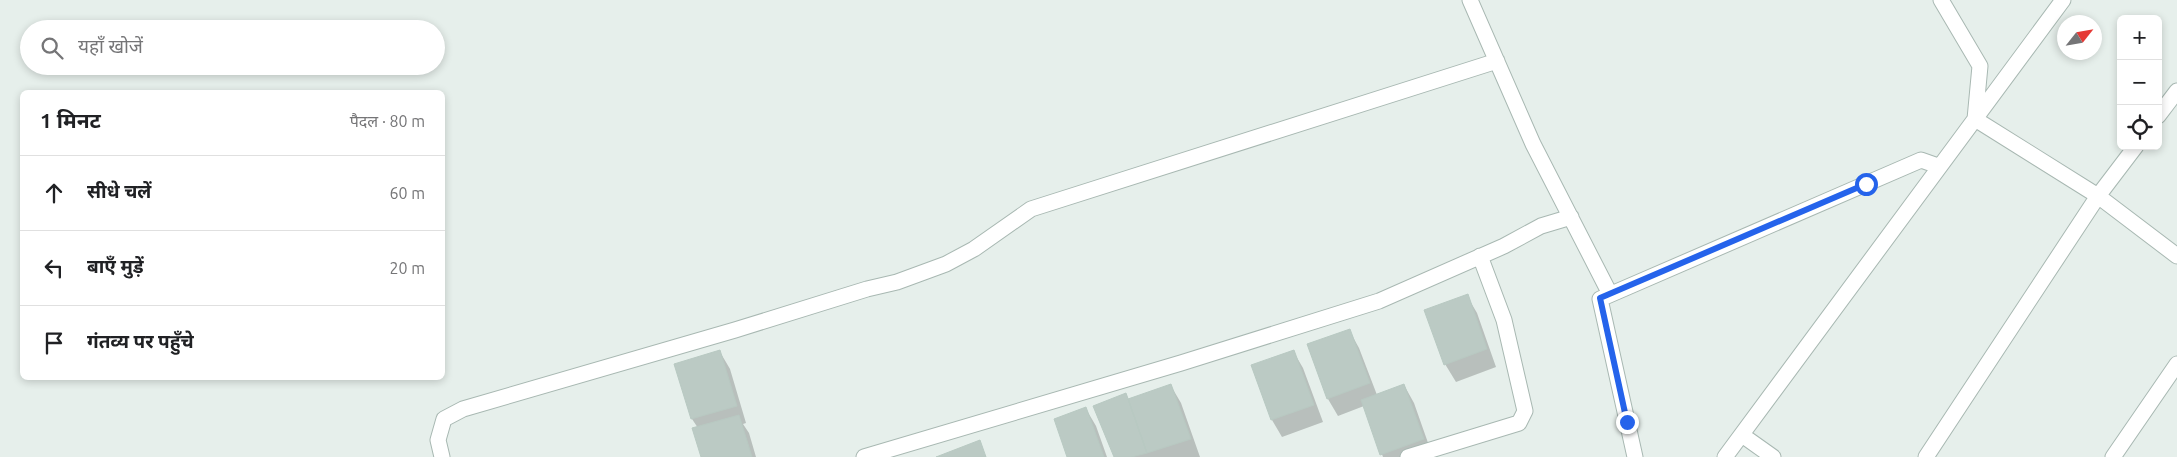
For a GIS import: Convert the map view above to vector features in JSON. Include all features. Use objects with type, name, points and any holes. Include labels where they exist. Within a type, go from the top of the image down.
[{"type":"street","points":[[1470,0],[1533,144],[1610,294]]},
{"type":"street","points":[[1941,0],[1980,66],[1975,119]]},
{"type":"street","points":[[1725,457],[1938,166],[2063,0]]},
{"type":"street","points":[[442,457],[438,440],[444,420],[462,409],[735,330],[867,289],[897,282],[946,264],[974,249],[1031,209],[1497,61]]},
{"type":"street","points":[[2162,111],[2177,91]]},
{"type":"street","points":[[1975,119],[2098,196],[2177,256]]},
{"type":"street","points":[[1926,457],[2098,196],[2133,150]]},
{"type":"street","points":[[1635,457],[1600,298],[1920,160],[1938,166]]},
{"type":"street","points":[[870,456],[1181,363],[1379,301],[1480,256],[1541,226],[1571,218]]},
{"type":"street","points":[[1408,457],[1512,425],[1519,422],[1525,411],[1504,320],[1480,256]]},
{"type":"street","points":[[2113,457],[2177,364]]},
{"type":"street","points":[[1742,435],[1773,457]]},
{"type":"building","points":[[1468,294],[1487,349],[1444,365],[1424,310]]},
{"type":"building","points":[[1350,329],[1370,383],[1327,399],[1307,344]]},
{"type":"building","points":[[720,350],[737,406],[691,419],[674,364]]},
{"type":"building","points":[[1294,350],[1314,405],[1271,420],[1251,365]]},
{"type":"building","points":[[1171,384],[1191,439],[1147,453],[1128,399]]},
{"type":"building","points":[[1404,384],[1424,439],[1380,455],[1361,400]]},
{"type":"building","points":[[1126,393],[1147,453],[1131,457],[1114,457],[1093,406]]},
{"type":"building","points":[[1086,407],[1104,457],[1067,457],[1054,419]]},
{"type":"building","points":[[739,415],[752,457],[701,457],[692,428]]},
{"type":"building","points":[[980,440],[986,457],[936,457]]},
{"type":"route","points":[[1627,422],[1600,298],[1866,184]]}]
